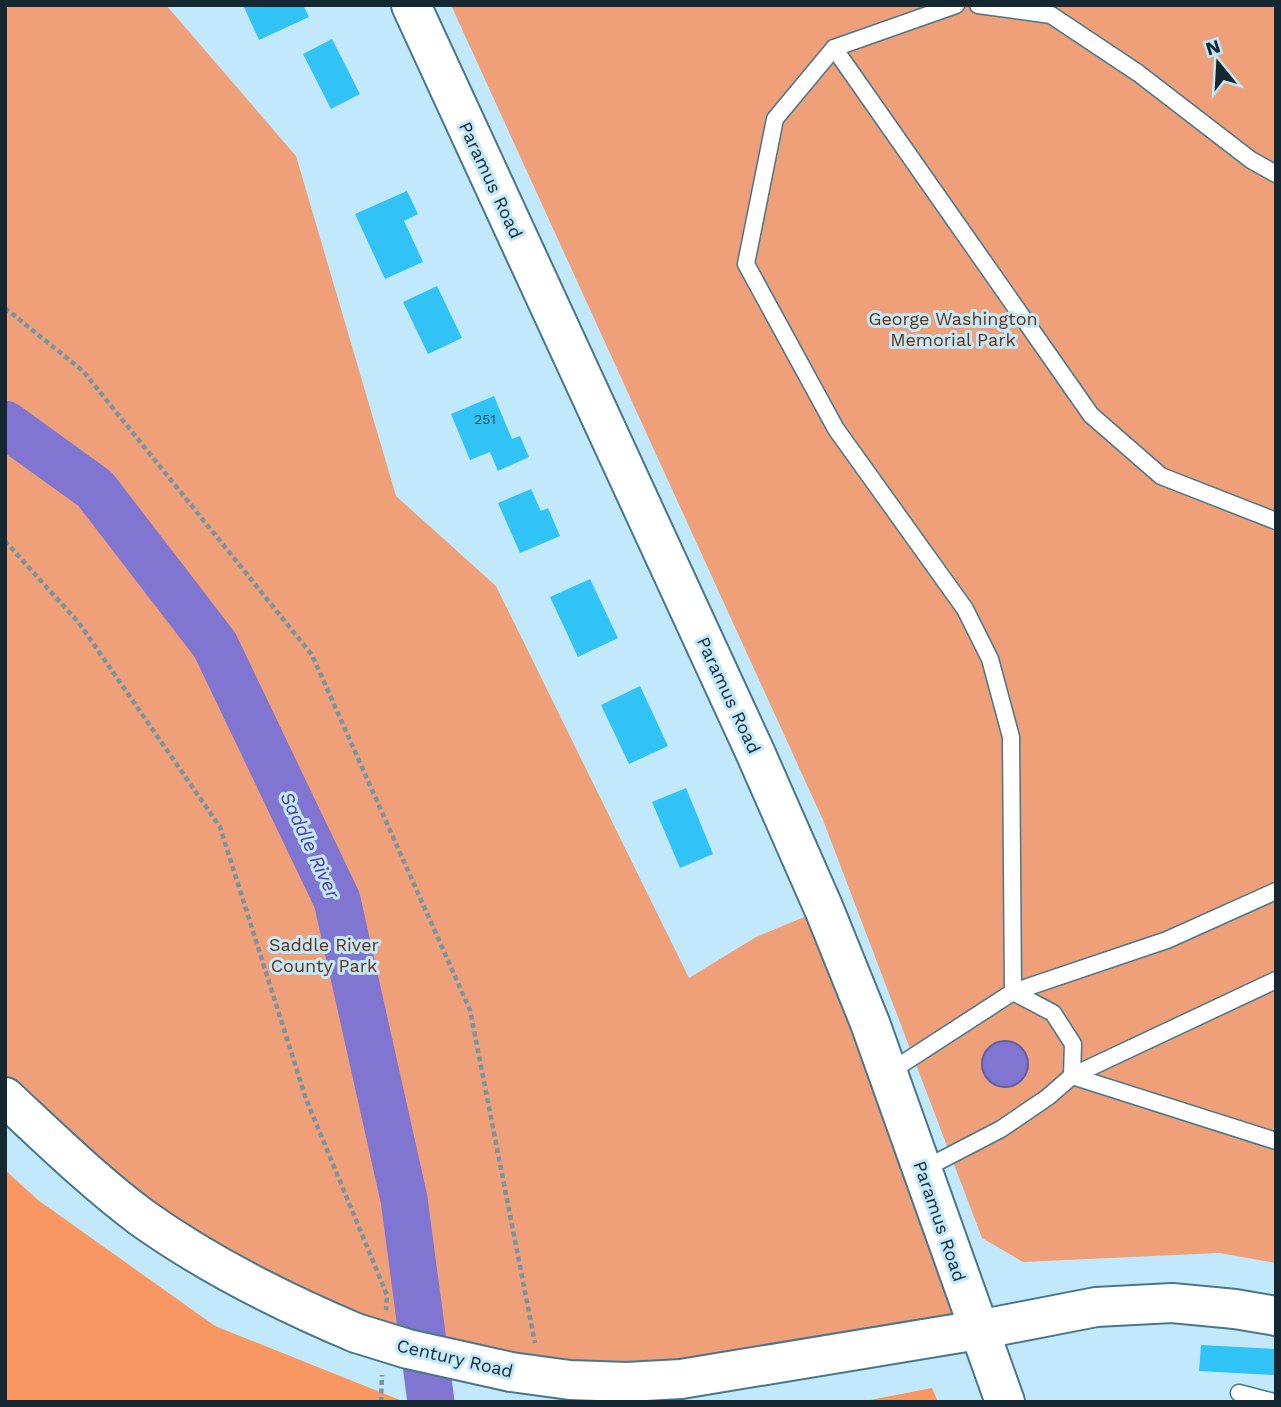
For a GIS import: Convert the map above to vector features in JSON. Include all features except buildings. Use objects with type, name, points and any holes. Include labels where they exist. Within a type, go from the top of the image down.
[{"type":"main road","name":"Paramus Road","points":[[411,5],[755,752],[824,909],[870,1023],[1005,1402]]},
{"type":"main road","name":"Century Road","points":[[5,1097],[139,1215],[182,1245],[262,1291],[371,1327],[408,1349],[526,1374],[627,1382],[681,1379],[978,1330],[1096,1307],[1172,1303],[1235,1308],[1276,1316]]},
{"type":"lane","points":[[956,5],[834,48],[775,119],[746,264],[836,429],[965,609],[990,659],[1011,737],[1013,992]]},
{"type":"lane","points":[[978,5],[1051,15],[1138,73],[1251,160],[1276,174]]},
{"type":"lane","points":[[834,48],[1091,415],[1161,476],[1276,521]]},
{"type":"lane","points":[[888,1073],[1013,992],[1167,940],[1276,891]]},
{"type":"lane","points":[[922,1170],[1001,1129],[1048,1097],[1072,1076],[1276,979]]},
{"type":"lane","points":[[1013,992],[1053,1013],[1073,1044],[1072,1076]]},
{"type":"lane","points":[[1072,1076],[1276,1141]]},
{"type":"lane","points":[[1239,1393],[1274,1402]]},
{"type":"path","points":[[5,308],[83,371],[312,655],[470,1010],[526,1374]]},
{"type":"path","points":[[5,541],[79,623],[220,827],[306,1098],[387,1294],[371,1327]]},
{"type":"path","points":[[381,1402],[383,1362]]},
{"type":"green space","name":"Saddle River County Park","points":[[5,5],[166,5],[296,156],[396,496],[496,586],[689,978],[756,937],[824,909],[978,1330],[627,1382],[304,1311],[5,1097]]},
{"type":"green space","name":"George Washington Memorial Park","points":[[451,5],[1276,5],[1276,1263],[1219,1253],[1023,1262],[982,1238],[823,820]]},
{"type":"shaded area","points":[[1005,1041],[1021,1048],[1028,1064],[1021,1080],[1005,1087],[989,1080],[982,1064],[989,1048]]},
{"type":"shaded area","points":[[5,1170],[38,1200],[215,1326],[405,1402],[5,1402]]},
{"type":"shaded area","points":[[932,1388],[938,1402],[860,1402]]},
{"type":"waterway","name":"Saddle River","points":[[5,424],[95,489],[215,645],[337,900],[404,1199],[431,1402]]}]
